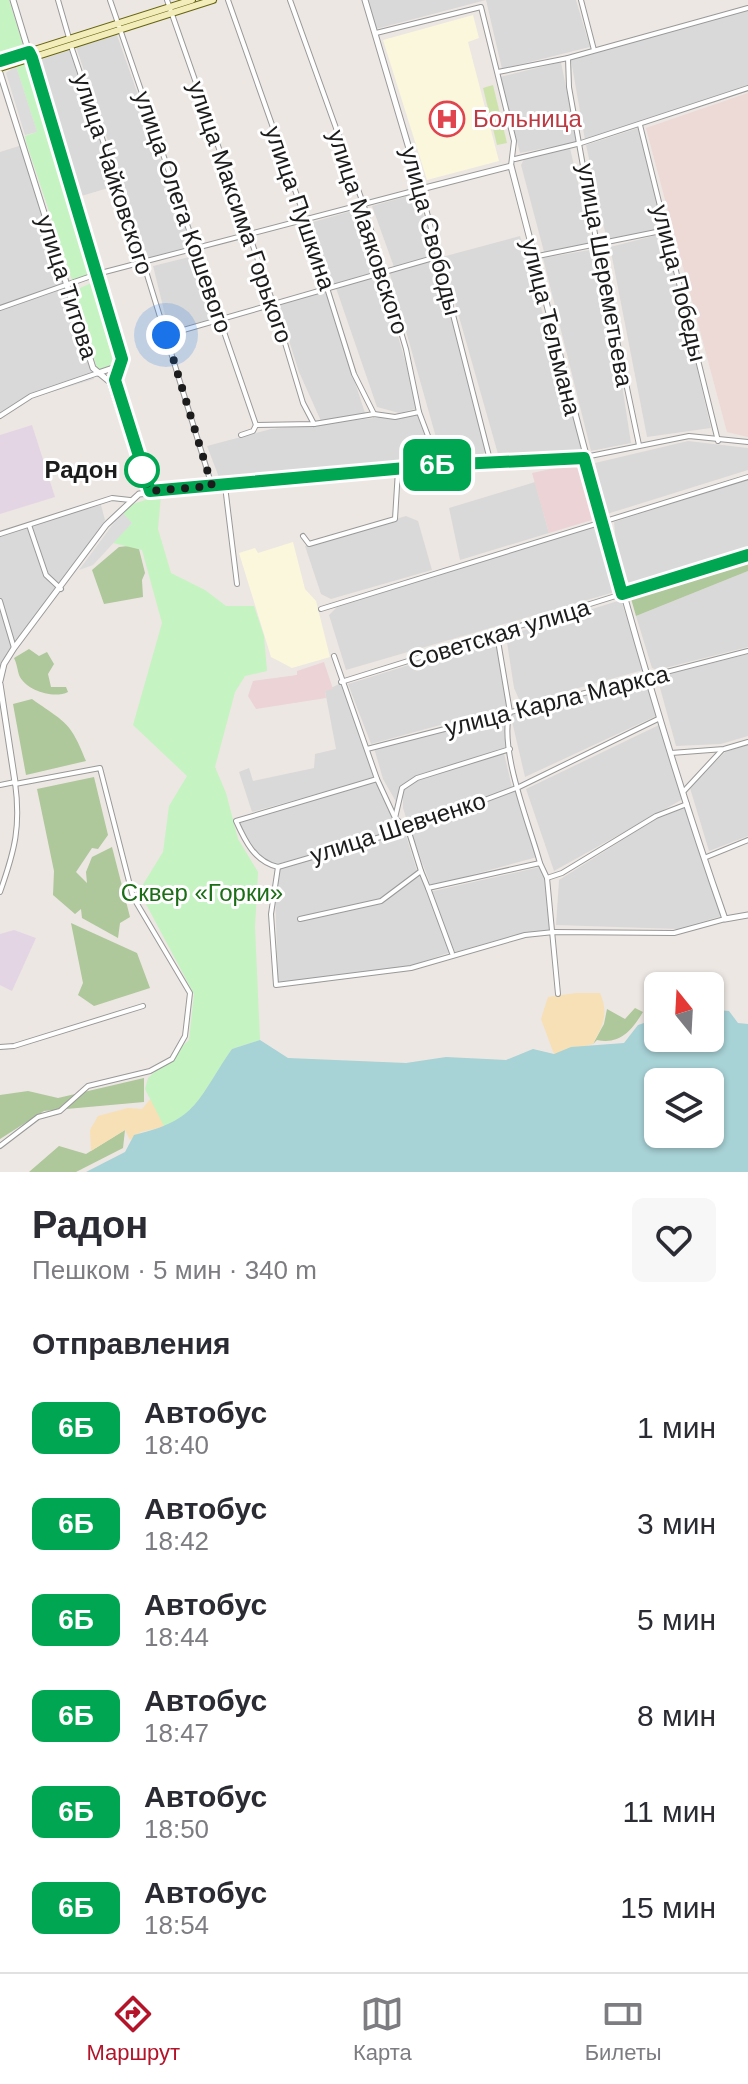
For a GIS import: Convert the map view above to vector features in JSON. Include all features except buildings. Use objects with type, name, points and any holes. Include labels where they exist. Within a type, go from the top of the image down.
[{"type":"main road","points":[[0,61],[31,55],[192,0]]},
{"type":"main road","points":[[170,7],[213,0]]},
{"type":"main road","points":[[0,71],[31,55]]},
{"type":"street","name":"улица Титова","points":[[13,0],[122,359],[115,380],[148,492]]},
{"type":"street","name":"улица Чайковского","points":[[58,0],[212,486]]},
{"type":"street","name":"улица Олега Кошевого","points":[[110,0],[256,425]]},
{"type":"street","name":"улица Пушкина","points":[[228,0],[306,221],[354,374],[374,414]]},
{"type":"street","name":"улица Маяковского","points":[[290,0],[364,206],[406,349],[419,412],[439,465]]},
{"type":"street","name":"улица Свободы","points":[[365,0],[440,256],[491,464]]},
{"type":"street","points":[[581,0],[594,50]]},
{"type":"street","name":"улица Максима Горького","points":[[170,7],[273,303],[303,403],[314,424]]},
{"type":"street","points":[[0,308],[97,274],[250,237],[511,166],[515,159],[498,72],[481,7],[376,33]]},
{"type":"street","points":[[498,72],[568,58],[748,8]]},
{"type":"street","name":"улица Шереметьева","points":[[568,58],[569,87],[597,245],[639,445]]},
{"type":"street","name":"улица Титова","points":[[0,71],[65,284],[96,370],[110,382],[148,492]]},
{"type":"street","points":[[515,159],[581,143],[748,88]]},
{"type":"street","name":"улица Победы","points":[[640,125],[718,441]]},
{"type":"street","name":"улица Тельмана","points":[[511,166],[601,522],[725,919]]},
{"type":"street","points":[[533,257],[666,230]]},
{"type":"street","points":[[166,335],[440,256]]},
{"type":"street","points":[[0,416],[31,396],[96,370],[120,366]]},
{"type":"street","points":[[241,435],[253,431],[256,425],[314,424],[374,414],[395,417],[419,412]]},
{"type":"street","points":[[0,892],[14,851],[20,817],[0,683],[2,663],[61,589],[106,525],[130,500],[148,492],[439,465],[584,458],[689,436],[748,442]]},
{"type":"street","points":[[303,536],[309,544],[395,519],[398,470]]},
{"type":"street","points":[[321,609],[748,477]]},
{"type":"street","points":[[225,486],[237,584]]},
{"type":"street","points":[[0,534],[112,498],[130,500]]},
{"type":"street","points":[[29,525],[46,575],[61,589]]},
{"type":"street","name":"Советская улица","points":[[341,682],[748,555]]},
{"type":"street","points":[[0,601],[14,648]]},
{"type":"street","points":[[497,635],[510,712],[506,723],[510,749],[540,863],[547,878],[558,994]]},
{"type":"street","name":"улица Карла Маркса","points":[[367,749],[748,651]]},
{"type":"street","points":[[334,656],[377,779],[395,818],[408,829],[452,953]]},
{"type":"street","name":"улица Шевченко","points":[[278,867],[408,829],[519,787],[660,718]]},
{"type":"street","points":[[671,753],[724,749],[748,742]]},
{"type":"street","points":[[395,818],[402,788],[417,778],[510,749]]},
{"type":"street","points":[[684,791],[724,749]]},
{"type":"street","points":[[0,785],[100,768],[133,897],[190,993],[185,1036],[172,1059],[150,1071],[88,1086],[60,1111],[38,1117],[0,1146]]},
{"type":"street","points":[[377,779],[236,821],[245,841],[264,864],[278,867],[271,914],[276,985],[411,968],[452,953],[554,932],[674,933],[748,915]]},
{"type":"street","points":[[547,878],[562,873],[656,816],[689,804]]},
{"type":"street","points":[[704,858],[748,840]]},
{"type":"street","points":[[428,888],[540,863]]},
{"type":"street","points":[[300,919],[381,901],[421,871]]},
{"type":"street","points":[[0,1047],[14,1046],[143,1006]]},
{"type":"shaded area","points":[[368,0],[486,0],[376,29]]},
{"type":"shaded area","points":[[486,0],[576,0],[590,47],[502,69]]},
{"type":"shaded area","points":[[748,10],[748,88],[585,140],[571,60]]},
{"type":"shaded area","name":"Больница","points":[[473,15],[479,38],[468,42],[499,161],[427,180],[383,40]]},
{"type":"shaded area","points":[[117,35],[191,246],[148,258],[76,47]]},
{"type":"shaded area","points":[[70,50],[115,186],[78,197],[36,61]]},
{"type":"shaded area","points":[[561,62],[577,142],[520,153],[500,77]]},
{"type":"shaded area","points":[[16,66],[37,132],[25,135],[6,73]]},
{"type":"shaded area","points":[[748,93],[748,437],[727,432],[646,128]]},
{"type":"shaded area","points":[[638,128],[663,228],[607,241],[586,145]]},
{"type":"shaded area","points":[[22,145],[94,379],[32,398],[0,419],[0,152]]},
{"type":"shaded area","points":[[570,148],[592,244],[544,252],[521,165],[524,159]]},
{"type":"shaded area","points":[[415,194],[430,232],[433,256],[394,267],[372,206]]},
{"type":"shaded area","points":[[359,209],[379,271],[330,285],[313,222]]},
{"type":"shaded area","points":[[665,233],[711,428],[647,437],[610,247]]},
{"type":"shaded area","points":[[520,236],[583,450],[510,459],[498,454],[442,257]]},
{"type":"shaded area","points":[[601,248],[631,443],[591,451],[543,258]]},
{"type":"shaded area","points":[[197,255],[216,313],[214,318],[169,331],[153,266]]},
{"type":"shaded area","points":[[435,259],[489,448],[480,457],[457,457],[439,448],[389,271]]},
{"type":"shaded area","points":[[380,275],[419,408],[399,413],[377,407],[336,288]]},
{"type":"shaded area","points":[[325,290],[365,413],[321,421],[299,372],[277,303]]},
{"type":"shaded area","points":[[421,413],[435,459],[220,480],[207,446],[271,429]]},
{"type":"shaded area","points":[[32,425],[55,497],[0,514],[0,435]]},
{"type":"shaded area","points":[[688,441],[748,448],[748,470],[607,514],[595,463]]},
{"type":"shaded area","points":[[574,464],[579,468],[595,519],[549,533],[532,473]]},
{"type":"shaded area","points":[[748,479],[748,552],[643,584],[628,582],[617,555],[614,522]]},
{"type":"shaded area","points":[[535,482],[549,533],[460,560],[449,508]]},
{"type":"shaded area","points":[[101,505],[105,520],[0,670],[0,533]]},
{"type":"shaded area","points":[[122,512],[132,523],[93,565],[79,570]]},
{"type":"shaded area","points":[[406,516],[418,521],[432,570],[331,599],[321,594],[305,546]]},
{"type":"shaded area","points":[[599,524],[618,591],[346,670],[329,615],[337,607]]},
{"type":"shaded area","points":[[293,542],[305,589],[316,601],[330,657],[292,668],[271,657],[239,553],[255,548],[258,553]]},
{"type":"shaded area","points":[[748,571],[748,647],[657,670],[652,668],[636,616]]},
{"type":"shaded area","points":[[621,600],[643,670],[521,704],[514,688],[506,636]]},
{"type":"shaded area","points":[[499,637],[510,706],[371,744],[348,684]]},
{"type":"shaded area","points":[[748,654],[748,736],[721,744],[676,746],[657,677]]},
{"type":"shaded area","points":[[324,662],[333,689],[325,691],[326,698],[256,709],[248,696],[253,681],[297,675],[297,671]]},
{"type":"shaded area","points":[[645,678],[656,716],[525,777],[511,717],[516,710]]},
{"type":"shaded area","points":[[343,682],[378,777],[252,812],[239,772],[249,768],[253,781],[314,768],[315,754],[336,749],[325,691]]},
{"type":"shaded area","points":[[505,714],[510,746],[413,777],[400,786],[399,807],[383,779],[374,748]]},
{"type":"shaded area","points":[[661,724],[683,799],[554,871],[526,789]]},
{"type":"shaded area","points":[[748,745],[748,836],[709,851],[690,788],[725,752]]},
{"type":"shaded area","points":[[504,753],[512,787],[409,827],[403,808],[403,789],[418,779]]},
{"type":"shaded area","points":[[380,781],[404,829],[281,863],[264,862],[236,821]]},
{"type":"shaded area","points":[[520,789],[537,857],[431,886],[410,830]]},
{"type":"shaded area","points":[[686,807],[722,916],[677,929],[556,925],[559,880],[659,817]]},
{"type":"shaded area","points":[[405,832],[417,871],[381,899],[298,921],[381,902],[419,873],[451,952],[410,966],[312,984],[278,983],[275,892],[280,869]]},
{"type":"shaded area","points":[[540,867],[550,881],[552,930],[523,933],[455,952],[429,892]]},
{"type":"shaded area","points":[[14,930],[36,938],[12,991],[0,985],[0,934]]},
{"type":"green space","points":[[0,0],[9,0],[25,51],[0,58]]},
{"type":"green space","points":[[30,61],[95,272],[72,280],[26,142],[25,136],[37,132],[16,66]]},
{"type":"green space","points":[[493,85],[507,143],[497,145],[483,88]]},
{"type":"green space","points":[[94,282],[99,284],[120,358],[118,364],[101,371],[97,368],[73,291]]},
{"type":"green space","name":"Сквер «Горки»","points":[[161,495],[158,529],[171,573],[205,590],[226,606],[254,606],[264,636],[267,671],[245,676],[235,692],[215,767],[226,793],[238,839],[258,872],[255,927],[260,1040],[232,1049],[194,1110],[165,1128],[145,1089],[148,1078],[189,1040],[194,994],[139,891],[163,852],[169,806],[187,776],[133,725],[162,623],[142,550],[113,543],[132,523],[122,512],[130,505]]},
{"type":"green space","points":[[138,545],[145,573],[142,580],[143,597],[104,604],[92,570],[119,547]]},
{"type":"green space","points":[[748,559],[748,571],[636,616],[630,595]]},
{"type":"green space","points":[[29,649],[39,656],[47,652],[54,664],[48,674],[51,687],[66,687],[68,692],[49,694],[35,690],[24,682],[14,658]]},
{"type":"green space","points":[[32,699],[71,730],[86,761],[26,775],[13,704]]},
{"type":"green space","points":[[94,777],[108,835],[98,849],[92,848],[76,872],[87,883],[86,872],[92,857],[112,847],[130,917],[120,923],[118,938],[82,918],[81,909],[75,914],[53,895],[54,871],[37,789]]},
{"type":"green space","points":[[71,923],[137,953],[150,988],[94,1006],[78,995],[83,983]]},
{"type":"green space","points":[[635,1008],[643,1012],[624,1035],[612,1040],[597,1040],[593,1044],[604,1024],[607,1009],[625,1019]]},
{"type":"green space","points":[[144,1078],[144,1102],[44,1111],[0,1139],[0,1095],[28,1091],[58,1098]]},
{"type":"green space","points":[[125,1130],[123,1148],[76,1172],[29,1172],[59,1146],[86,1154]]},
{"type":"sand","points":[[600,993],[604,1007],[602,1025],[593,1044],[554,1054],[541,1019],[548,997]]},
{"type":"sand","points":[[154,1095],[168,1126],[141,1132],[130,1140],[125,1130],[91,1151],[90,1130],[98,1116],[128,1108],[142,1109]]},
{"type":"water","points":[[724,1011],[729,1011],[738,1023],[748,1024],[748,1172],[86,1172],[125,1152],[134,1135],[172,1122],[184,1114],[203,1094],[232,1049],[260,1040],[288,1058],[406,1063],[446,1057],[506,1060],[533,1049],[554,1054],[571,1047],[624,1043],[638,1025],[644,1023],[644,1052],[724,1052]]},
{"type":"bus line","name":"6Б","points":[[0,61],[29,52],[32,58],[122,359],[115,380],[150,491],[439,465],[584,458],[622,594],[748,555]]},
{"type":"place","name":"Больница","points":[[447,119]]},
{"type":"place","name":"Радон","points":[[142,470]]},
{"type":"route","points":[[142,470],[150,491],[212,486],[166,335]]}]
